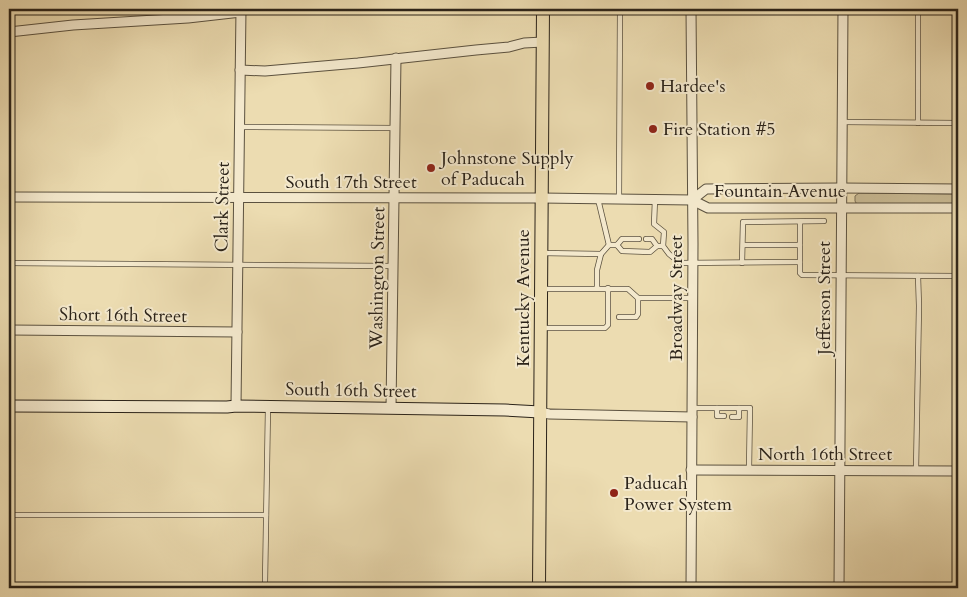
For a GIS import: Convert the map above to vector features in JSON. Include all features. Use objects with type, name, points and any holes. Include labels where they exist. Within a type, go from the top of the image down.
[{"type":"main road","name":"Kentucky Avenue","points":[[539,588],[542,9]]},
{"type":"street","name":"Broadway Street","points":[[691,9],[693,263],[691,588]]},
{"type":"street","name":"Jefferson Street","points":[[839,588],[843,9]]},
{"type":"street","points":[[9,32],[73,25],[188,18],[241,10]]},
{"type":"street","name":"Clark Street","points":[[236,406],[241,10]]},
{"type":"street","points":[[240,70],[278,70],[543,42]]},
{"type":"street","name":"Washington Street","points":[[391,408],[396,58]]},
{"type":"street","name":"Fountain Avenue","points":[[958,189],[706,189],[692,200],[708,208],[958,208]]},
{"type":"street","name":"South 17th Street","points":[[9,197],[692,200]]},
{"type":"street","name":"Short 16th Street","points":[[9,330],[237,332]]},
{"type":"street","name":"South 16th Street","points":[[9,406],[391,408],[505,410],[549,414],[692,412]]},
{"type":"street","name":"North 16th Street","points":[[692,470],[958,471]]},
{"type":"lane","points":[[619,199],[620,9]]},
{"type":"lane","points":[[918,9],[918,123]]},
{"type":"lane","points":[[842,122],[958,123]]},
{"type":"lane","points":[[239,127],[395,128]]},
{"type":"lane","points":[[598,199],[609,245]]},
{"type":"lane","points":[[655,199],[654,224],[664,232],[663,246],[680,263],[800,262]]},
{"type":"lane","points":[[742,263],[743,208]]},
{"type":"lane","points":[[764,208],[764,222]]},
{"type":"lane","points":[[788,208],[788,222]]},
{"type":"lane","points":[[817,208],[817,221]]},
{"type":"lane","points":[[743,222],[824,221]]},
{"type":"lane","points":[[800,222],[800,273],[802,275],[958,276]]},
{"type":"lane","points":[[617,245],[622,239],[639,238]]},
{"type":"lane","points":[[646,239],[652,239],[657,246]]},
{"type":"lane","points":[[598,288],[597,270],[601,254],[609,245],[617,245]]},
{"type":"lane","points":[[617,245],[622,251],[632,252],[650,252],[657,246],[663,246]]},
{"type":"lane","points":[[743,245],[800,245]]},
{"type":"lane","points":[[541,254],[601,254]]},
{"type":"lane","points":[[9,263],[393,266]]},
{"type":"lane","points":[[916,470],[918,276]]},
{"type":"lane","points":[[540,328],[605,328],[608,325],[608,288]]},
{"type":"lane","points":[[541,289],[628,289],[638,298],[692,298]]},
{"type":"lane","points":[[619,317],[636,317],[638,314],[638,298]]},
{"type":"lane","points":[[262,588],[265,583],[268,407]]},
{"type":"lane","points":[[717,408],[717,416],[724,416]]},
{"type":"lane","points":[[692,412],[717,408],[750,408],[750,470]]},
{"type":"lane","points":[[732,417],[739,417],[739,408]]},
{"type":"lane","points":[[9,515],[266,515]]},
{"type":"shaded area","points":[[859,193],[958,194],[958,204],[858,204],[855,201],[855,196]]},
{"type":"place","name":"Hardee's","points":[[650,86]]},
{"type":"place","name":"Fire Station #5","points":[[653,129]]},
{"type":"place","name":"Johnstone Supply of Paducah","points":[[431,168]]},
{"type":"place","name":"Paducah Power System","points":[[614,493]]}]
